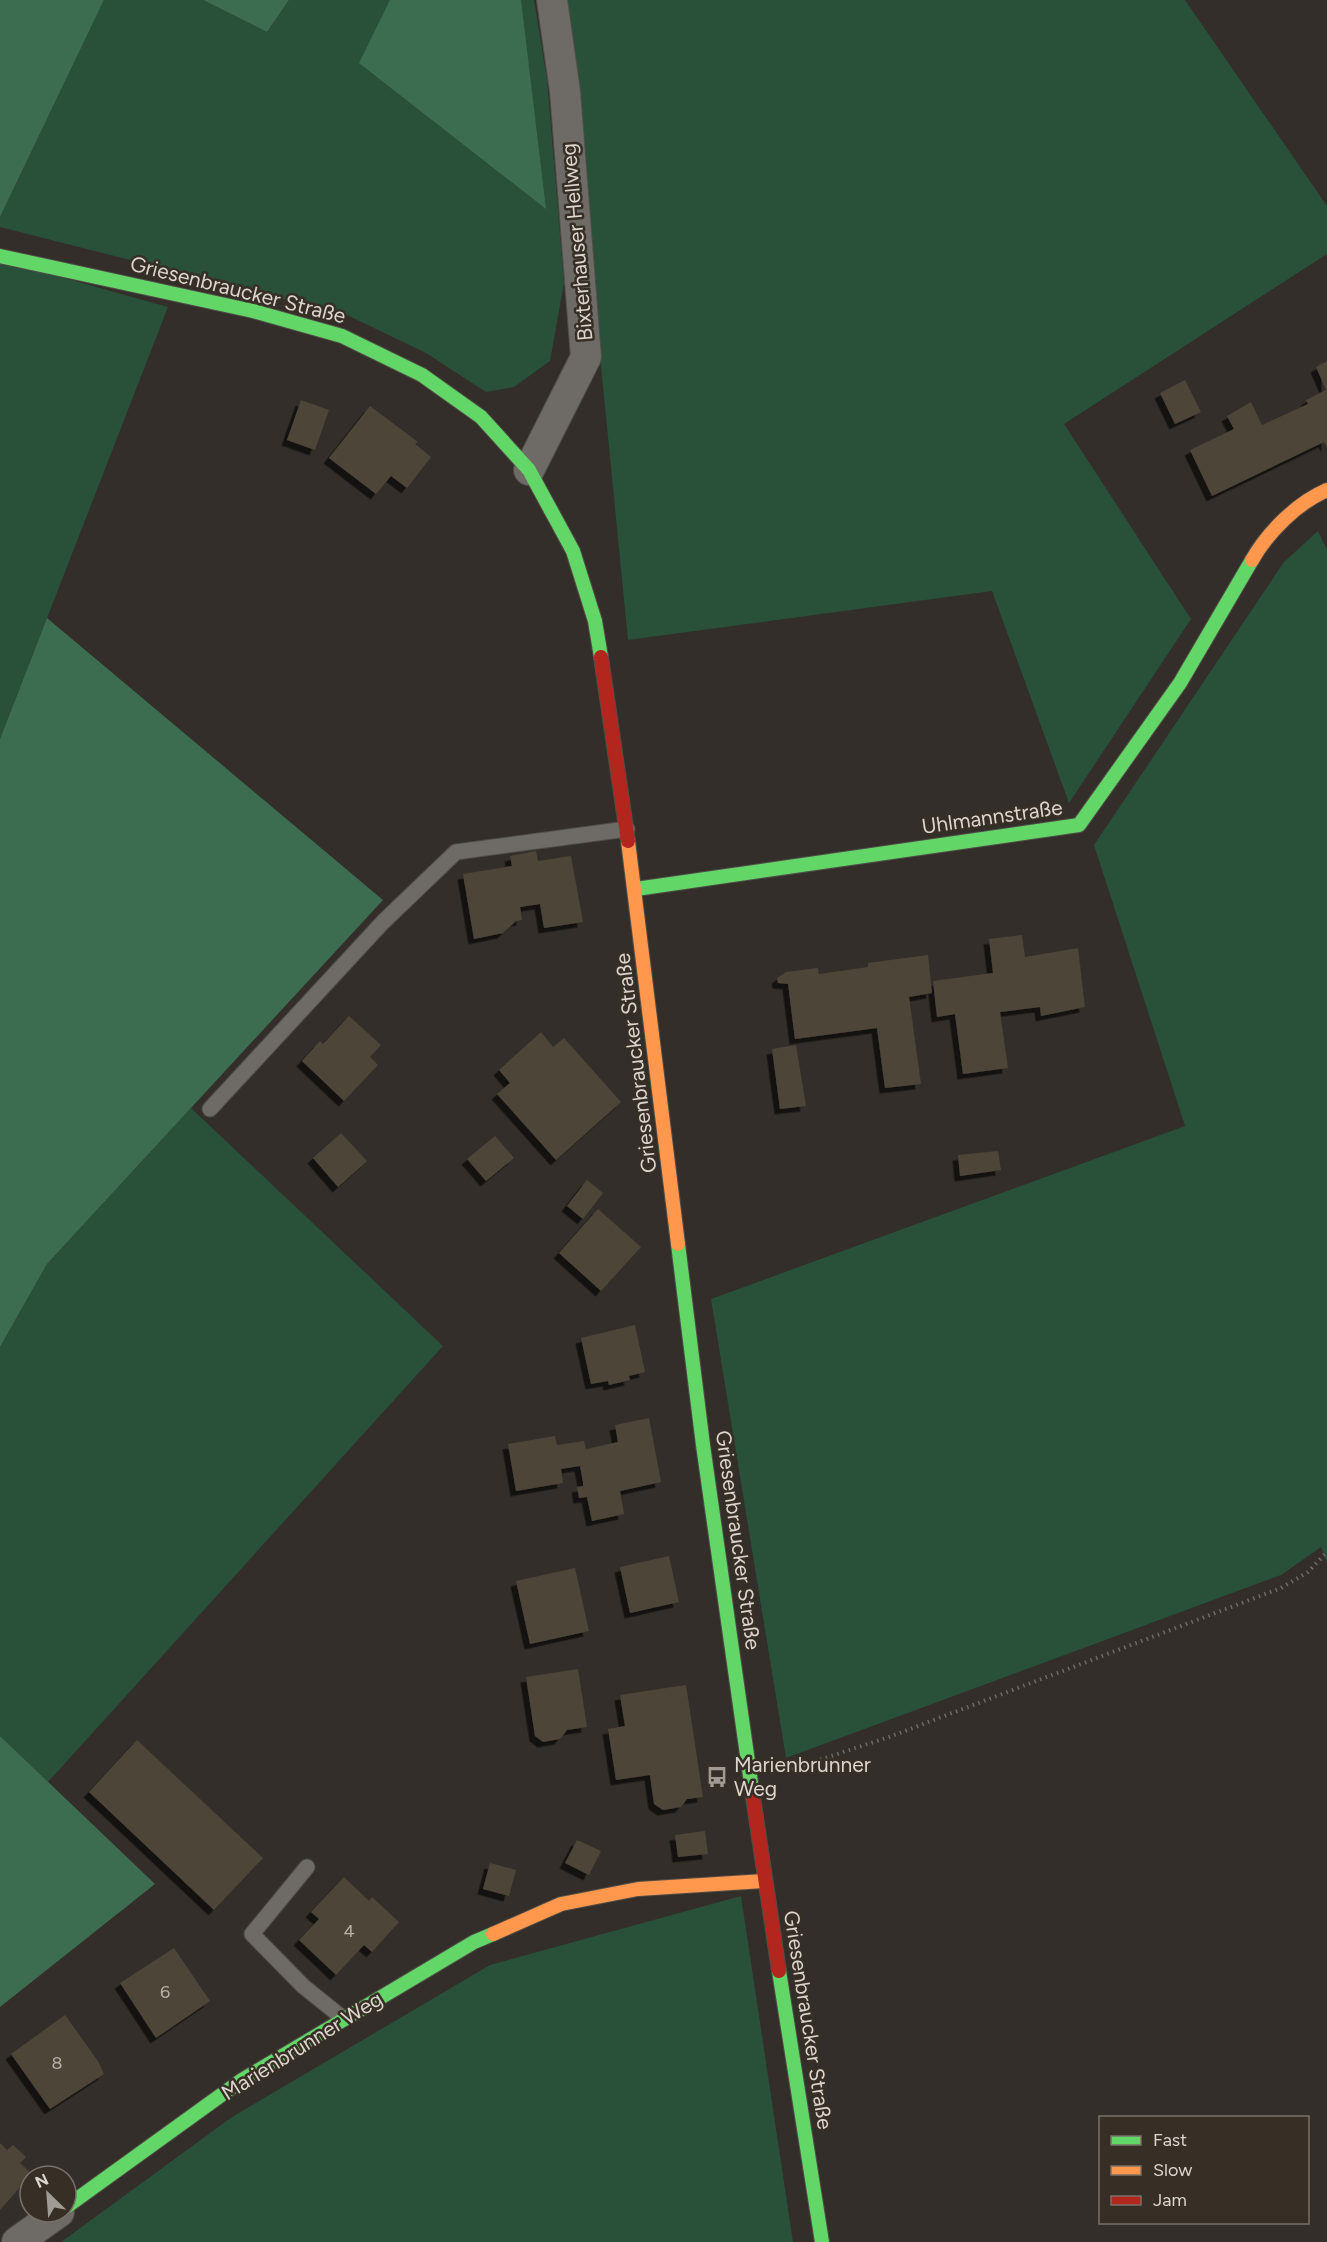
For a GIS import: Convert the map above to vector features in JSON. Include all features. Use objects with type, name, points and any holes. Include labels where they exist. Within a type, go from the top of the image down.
[{"type":"street","name":"Bixterhauser Hellweg","points":[[529,470],[586,357],[565,91],[552,0]]},
{"type":"street","name":"Griesenbraucker Straße","points":[[0,256],[253,311],[342,336],[422,375],[480,417],[529,470],[573,551],[595,621],[636,889],[703,1445],[765,1881],[822,2242]]},
{"type":"street","name":"Uhlmannstraße","points":[[636,889],[1079,825],[1180,683],[1265,537],[1315,495],[1327,490]]},
{"type":"street","name":"Marienbrunner Weg","points":[[78,2198],[242,2080],[474,1942],[561,1904],[638,1888],[765,1881]]},
{"type":"street","points":[[17,2242],[42,2224]]},
{"type":"lane","points":[[210,1109],[383,922],[456,852],[627,829]]},
{"type":"lane","points":[[307,1867],[252,1934],[303,1986],[344,2019]]},
{"type":"path","points":[[751,1783],[889,1737],[1281,1588],[1308,1572],[1327,1552]]},
{"type":"green space","points":[[0,0],[104,0],[0,217]]},
{"type":"green space","points":[[104,0],[203,0],[267,32],[289,0],[534,0],[547,79],[564,283],[550,361],[514,387],[486,392],[426,353],[347,315],[0,227],[0,217]]},
{"type":"green space","points":[[203,0],[289,0],[267,32]]},
{"type":"green space","points":[[390,0],[521,0],[546,209],[359,63]]},
{"type":"green space","points":[[565,0],[1185,0],[1327,206],[1327,254],[1064,424],[1191,619],[1069,803],[992,591],[628,640]]},
{"type":"green space","points":[[0,260],[168,307],[0,739]]},
{"type":"green space","points":[[1318,531],[1327,550],[1327,1563],[1321,1547],[1281,1575],[786,1758],[711,1299],[1185,1126],[1094,845],[1284,562]]},
{"type":"green space","points":[[47,618],[383,900],[47,1264],[0,1347],[0,739]]},
{"type":"green space","points":[[191,1108],[443,1346],[48,1782],[0,1736],[0,1347],[47,1264]]},
{"type":"green space","points":[[0,1736],[155,1884],[0,2007]]},
{"type":"green space","points":[[741,1896],[793,2242],[61,2242],[232,2117],[490,1965]]},
{"type":"building","points":[[1327,361],[1327,447],[1324,442],[1212,496],[1190,450],[1234,429],[1227,416],[1251,402],[1262,425],[1308,404],[1306,400],[1326,390],[1316,367]]},
{"type":"building","points":[[1185,380],[1201,412],[1175,424],[1160,393]]},
{"type":"building","points":[[301,400],[329,410],[315,450],[287,440]]},
{"type":"building","points":[[370,406],[418,442],[415,444],[431,457],[407,488],[391,476],[376,494],[329,458]]},
{"type":"building","points":[[536,851],[538,861],[571,856],[583,922],[544,928],[540,904],[520,907],[522,920],[516,921],[503,933],[474,939],[463,874],[512,866],[510,856]]},
{"type":"building","points":[[1022,935],[1025,957],[1078,948],[1085,1007],[1041,1016],[1040,1007],[1000,1012],[1008,1068],[963,1074],[955,1014],[937,1017],[933,981],[993,973],[989,939]]},
{"type":"building","points":[[928,955],[932,993],[909,997],[921,1084],[885,1088],[877,1028],[795,1039],[788,984],[778,983],[777,978],[786,972],[818,968],[819,974],[868,967],[868,963]]},
{"type":"building","points":[[349,1016],[381,1045],[370,1057],[378,1065],[344,1101],[302,1061],[320,1041],[323,1044]]},
{"type":"building","points":[[541,1032],[553,1047],[564,1038],[621,1102],[556,1160],[497,1094],[510,1083],[499,1070]]},
{"type":"building","points":[[796,1045],[806,1106],[780,1109],[772,1049]]},
{"type":"building","points":[[341,1133],[367,1161],[338,1187],[313,1158]]},
{"type":"building","points":[[495,1136],[514,1158],[486,1181],[467,1159]]},
{"type":"building","points":[[998,1151],[1001,1170],[960,1176],[958,1155]]},
{"type":"building","points":[[587,1180],[603,1193],[583,1219],[567,1206]]},
{"type":"building","points":[[598,1209],[641,1247],[601,1291],[559,1253]]},
{"type":"building","points":[[635,1325],[645,1372],[629,1376],[630,1380],[609,1385],[608,1381],[591,1384],[581,1338]]},
{"type":"building","points":[[649,1418],[661,1482],[620,1491],[624,1514],[592,1521],[587,1497],[579,1498],[577,1487],[583,1486],[580,1466],[561,1469],[563,1483],[516,1491],[508,1444],[555,1436],[557,1445],[584,1441],[586,1449],[618,1442],[615,1425]]},
{"type":"building","points":[[669,1556],[679,1602],[630,1613],[620,1567]]},
{"type":"building","points":[[575,1568],[589,1631],[530,1644],[516,1581]]},
{"type":"building","points":[[578,1669],[587,1727],[567,1730],[560,1739],[543,1742],[535,1736],[526,1677]]},
{"type":"building","points":[[686,1685],[703,1797],[687,1799],[681,1807],[663,1810],[654,1804],[650,1775],[616,1780],[608,1729],[625,1726],[620,1695]]},
{"type":"building","points":[[137,1740],[263,1858],[214,1910],[89,1792]]},
{"type":"building","points":[[705,1831],[708,1854],[678,1857],[675,1835]]},
{"type":"building","points":[[577,1840],[601,1851],[589,1875],[565,1863]]},
{"type":"building","points":[[490,1863],[516,1870],[509,1896],[483,1889]]},
{"type":"building","points":[[344,1877],[369,1901],[372,1897],[399,1922],[372,1952],[364,1945],[336,1975],[299,1940],[319,1919],[311,1912]]},
{"type":"building","points":[[174,1948],[210,2001],[156,2038],[120,1983]]},
{"type":"building","points":[[65,2015],[98,2061],[104,2074],[50,2109],[11,2054]]},
{"type":"building","points":[[0,2143],[7,2150],[13,2145],[26,2157],[21,2164],[18,2164],[18,2190],[0,2210]]},
{"type":"traffic: fast","points":[[0,256],[253,311],[342,336],[422,375],[481,417],[529,470],[573,551],[595,621],[601,657]]},
{"type":"traffic: fast","points":[[636,889],[1079,825],[1180,683],[1252,560]]},
{"type":"traffic: fast","points":[[678,1244],[703,1445],[753,1797]]},
{"type":"traffic: fast","points":[[78,2198],[242,2080],[474,1942],[493,1934]]},
{"type":"traffic: fast","points":[[779,1971],[822,2242]]},
{"type":"traffic: slow","points":[[1252,560],[1266,539],[1284,519],[1305,502],[1327,490]]},
{"type":"traffic: slow","points":[[628,841],[678,1244]]},
{"type":"traffic: slow","points":[[493,1934],[561,1904],[638,1889],[765,1881]]},
{"type":"traffic: jam","points":[[601,657],[628,841]]},
{"type":"traffic: jam","points":[[753,1797],[779,1971]]},
{"type":"place","name":"Marienbrunner Weg","points":[[717,1777]]}]
